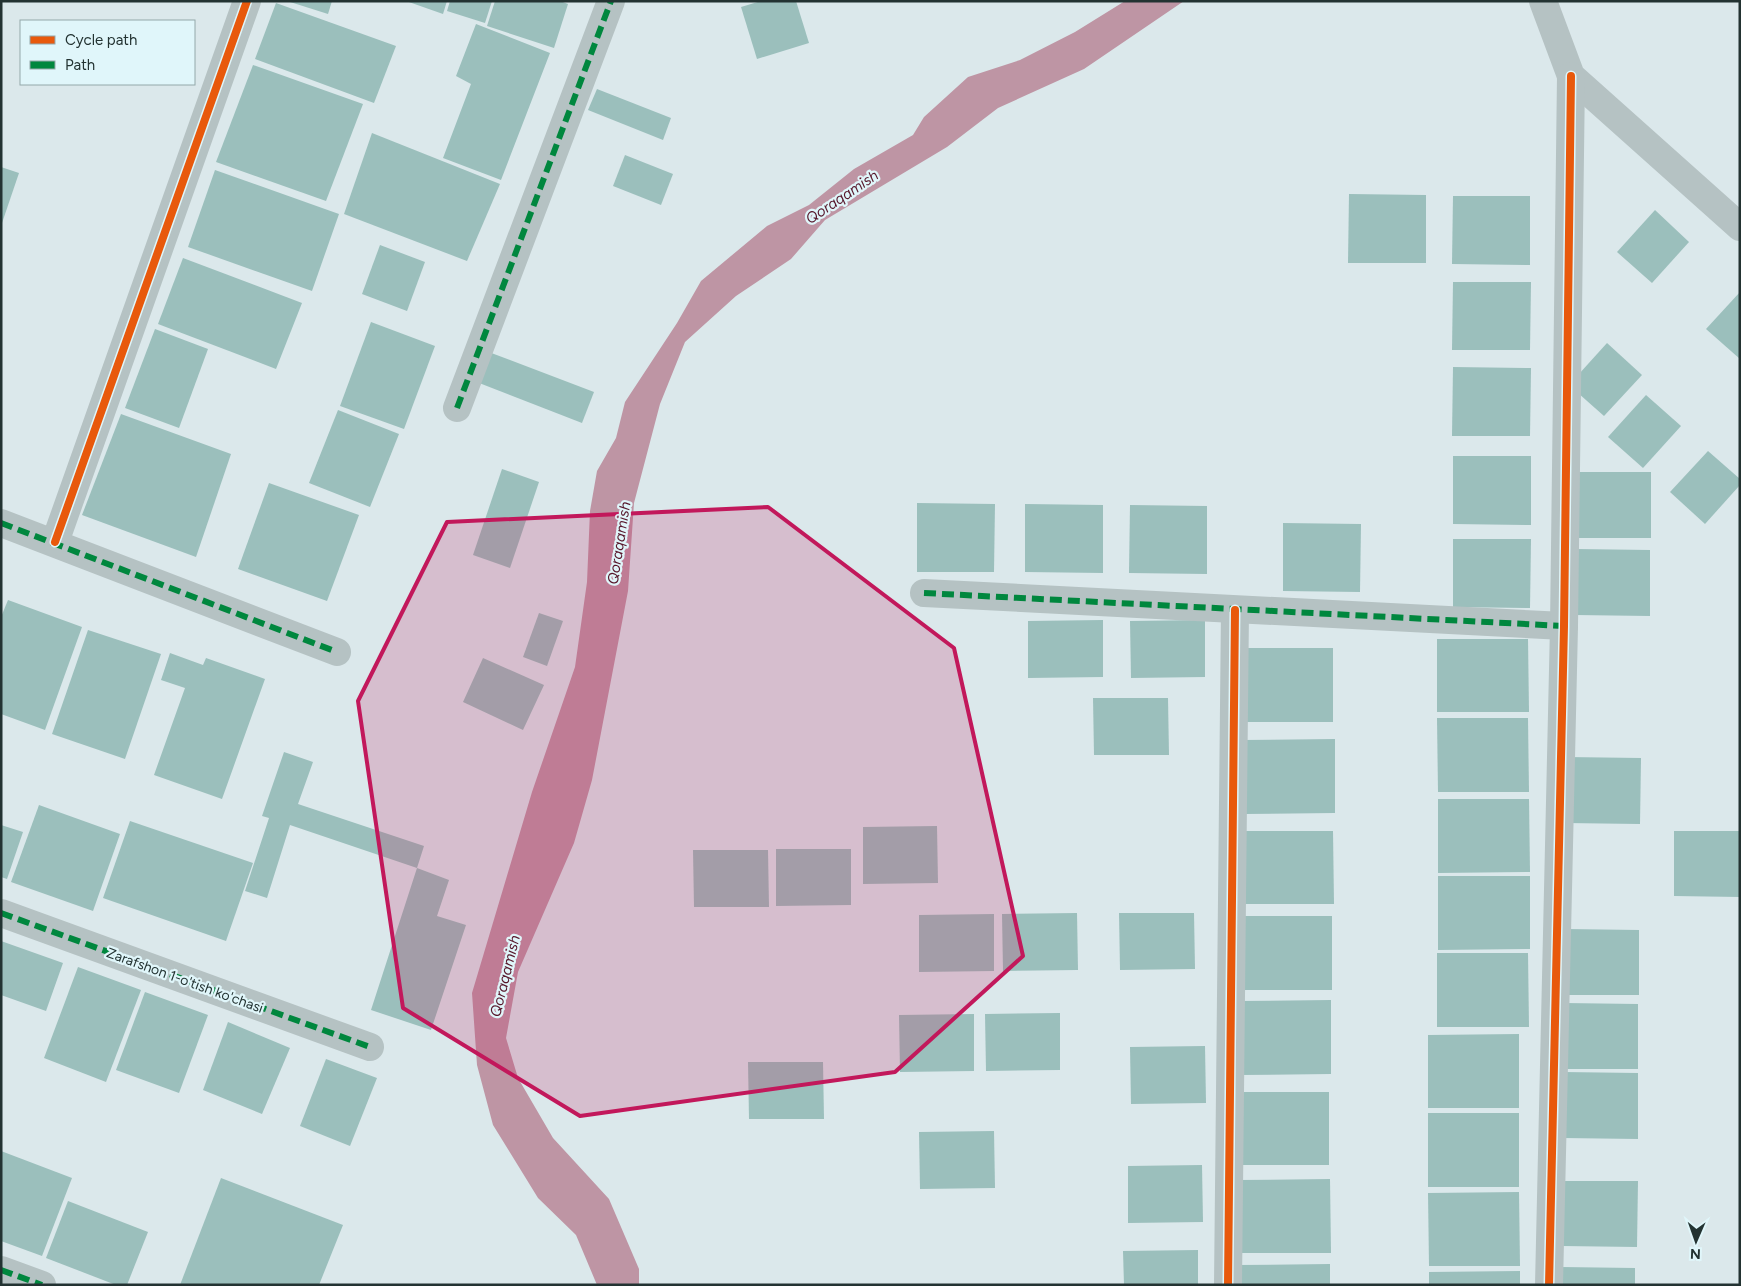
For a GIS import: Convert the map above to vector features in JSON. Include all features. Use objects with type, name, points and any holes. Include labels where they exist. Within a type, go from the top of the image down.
[{"type":"street","points":[[55,542],[247,1]]},
{"type":"street","points":[[457,408],[611,1]]},
{"type":"street","points":[[1543,1],[1571,76],[1564,626],[1549,1285]]},
{"type":"street","points":[[1571,76],[1740,227]]},
{"type":"street","points":[[1,523],[55,542],[337,652]]},
{"type":"street","points":[[924,593],[1564,626]]},
{"type":"street","points":[[1228,1285],[1235,610]]},
{"type":"street","name":"Zarafshon 1-o'tish ko'chasi","points":[[1,913],[370,1047]]},
{"type":"street","points":[[1,1270],[42,1285]]},
{"type":"highlighted area","points":[[768,507],[954,648],[1023,956],[895,1072],[580,1116],[403,1008],[358,701],[447,522]]},
{"type":"water","name":"Qoraqamish","points":[[1125,1],[1184,1],[1084,69],[998,108],[947,147],[825,220],[791,259],[736,296],[685,342],[660,404],[634,503],[628,591],[592,780],[574,843],[518,972],[506,1038],[518,1078],[553,1138],[609,1199],[639,1269],[639,1285],[597,1285],[576,1235],[538,1198],[493,1125],[477,1065],[472,993],[532,792],[575,667],[587,582],[590,511],[597,471],[616,438],[625,402],[677,323],[701,281],[767,226],[809,205],[854,169],[913,135],[924,117],[968,77],[1020,60],[1075,32]]},
{"type":"building","points":[[287,1],[332,1],[328,14]]},
{"type":"building","points":[[406,1],[447,1],[443,14]]},
{"type":"building","points":[[450,1],[492,1],[485,23],[447,11]]},
{"type":"building","points":[[495,1],[560,1],[568,4],[554,48],[487,26]]},
{"type":"building","points":[[761,1],[796,1],[809,43],[757,59],[741,7]]},
{"type":"building","points":[[276,3],[396,46],[374,103],[255,59]]},
{"type":"building","points":[[476,24],[550,53],[501,180],[443,158],[471,84],[456,76]]},
{"type":"building","points":[[253,65],[363,104],[326,201],[216,162]]},
{"type":"building","points":[[597,89],[671,118],[663,140],[588,110]]},
{"type":"building","points":[[372,133],[500,184],[467,261],[344,214]]},
{"type":"building","points":[[625,155],[673,174],[661,205],[613,186]]},
{"type":"building","points":[[1,167],[19,173],[2,223],[1,222]]},
{"type":"building","points":[[215,170],[339,214],[312,291],[188,247]]},
{"type":"building","points":[[1349,194],[1426,195],[1426,263],[1348,263]]},
{"type":"building","points":[[1453,196],[1530,196],[1530,265],[1452,264]]},
{"type":"building","points":[[1655,210],[1689,242],[1652,283],[1617,252]]},
{"type":"building","points":[[380,245],[425,262],[407,311],[362,294]]},
{"type":"building","points":[[183,258],[302,303],[276,369],[158,324]]},
{"type":"building","points":[[1453,282],[1531,282],[1530,350],[1452,350]]},
{"type":"building","points":[[1740,292],[1740,359],[1706,329]]},
{"type":"building","points":[[371,322],[435,346],[404,429],[340,406]]},
{"type":"building","points":[[155,329],[208,349],[179,428],[125,408]]},
{"type":"building","points":[[1607,343],[1642,375],[1604,416],[1569,385]]},
{"type":"building","points":[[486,351],[594,392],[582,423],[474,381]]},
{"type":"building","points":[[1453,367],[1531,368],[1530,436],[1452,436]]},
{"type":"building","points":[[1646,395],[1681,426],[1643,468],[1608,437]]},
{"type":"building","points":[[338,410],[399,434],[370,507],[309,483]]},
{"type":"building","points":[[121,414],[231,454],[196,557],[82,515]]},
{"type":"building","points":[[1708,451],[1740,479],[1740,485],[1705,524],[1670,492]]},
{"type":"building","points":[[1453,456],[1531,456],[1531,525],[1453,524]]},
{"type":"building","points":[[502,469],[539,482],[510,568],[473,555]]},
{"type":"building","points":[[1577,472],[1651,472],[1651,538],[1576,538]]},
{"type":"building","points":[[269,483],[359,515],[327,601],[238,569]]},
{"type":"building","points":[[917,503],[995,504],[994,572],[917,572]]},
{"type":"building","points":[[1025,504],[1103,505],[1103,573],[1025,572]]},
{"type":"building","points":[[1130,505],[1207,506],[1207,574],[1129,573]]},
{"type":"building","points":[[1283,523],[1361,524],[1360,592],[1283,591]]},
{"type":"building","points":[[1453,539],[1531,539],[1530,608],[1453,607]]},
{"type":"building","points":[[1575,549],[1650,550],[1650,616],[1575,615]]},
{"type":"building","points":[[8,600],[82,627],[45,730],[1,714],[1,617]]},
{"type":"building","points":[[539,613],[563,621],[547,666],[523,657]]},
{"type":"building","points":[[1103,620],[1103,677],[1028,678],[1028,621]]},
{"type":"building","points":[[1205,620],[1205,677],[1131,678],[1130,621]]},
{"type":"building","points":[[88,630],[161,654],[125,759],[52,734]]},
{"type":"building","points":[[1437,639],[1528,639],[1529,712],[1437,712]]},
{"type":"building","points":[[1242,648],[1333,648],[1333,722],[1242,722]]},
{"type":"building","points":[[170,653],[203,665],[206,658],[265,679],[222,799],[154,775],[185,688],[161,680]]},
{"type":"building","points":[[483,658],[544,685],[523,730],[463,702]]},
{"type":"building","points":[[1093,698],[1168,698],[1169,755],[1094,755]]},
{"type":"building","points":[[1437,718],[1528,718],[1529,792],[1438,792]]},
{"type":"building","points":[[1335,739],[1335,813],[1244,814],[1243,740]]},
{"type":"building","points":[[284,752],[313,762],[298,804],[424,846],[417,868],[290,825],[267,898],[245,891],[269,818],[262,816]]},
{"type":"building","points":[[1566,757],[1641,758],[1640,824],[1565,823]]},
{"type":"building","points":[[1438,799],[1529,799],[1530,872],[1438,873]]},
{"type":"building","points":[[39,805],[120,834],[93,911],[11,882]]},
{"type":"building","points":[[130,821],[253,863],[226,941],[103,898]]},
{"type":"building","points":[[1,825],[23,832],[7,879],[1,877]]},
{"type":"building","points":[[937,826],[938,883],[863,884],[863,827]]},
{"type":"building","points":[[1242,831],[1333,831],[1334,904],[1242,904]]},
{"type":"building","points":[[1674,831],[1740,831],[1740,897],[1674,896]]},
{"type":"building","points":[[776,849],[851,849],[851,905],[776,906]]},
{"type":"building","points":[[693,850],[768,850],[769,907],[694,907]]},
{"type":"building","points":[[417,868],[449,880],[437,916],[466,925],[431,1030],[371,1010]]},
{"type":"building","points":[[1438,876],[1530,876],[1530,949],[1438,950]]},
{"type":"building","points":[[1077,913],[1078,970],[1003,971],[1002,914]]},
{"type":"building","points":[[1119,913],[1194,913],[1195,969],[1120,970]]},
{"type":"building","points":[[994,914],[994,971],[919,972],[919,915]]},
{"type":"building","points":[[1240,916],[1332,916],[1332,990],[1241,990]]},
{"type":"building","points":[[1565,929],[1639,930],[1639,995],[1564,995]]},
{"type":"building","points":[[1,941],[63,963],[46,1011],[1,995]]},
{"type":"building","points":[[1437,953],[1528,953],[1529,1027],[1437,1027]]},
{"type":"building","points":[[78,967],[141,990],[106,1082],[44,1058]]},
{"type":"building","points":[[145,992],[208,1015],[179,1093],[116,1070]]},
{"type":"building","points":[[1331,1000],[1331,1074],[1240,1075],[1240,1001]]},
{"type":"building","points":[[1564,1003],[1638,1004],[1638,1069],[1563,1069]]},
{"type":"building","points":[[1060,1013],[1060,1070],[986,1071],[985,1014]]},
{"type":"building","points":[[974,1014],[974,1071],[900,1072],[899,1015]]},
{"type":"building","points":[[228,1022],[290,1048],[262,1114],[203,1090]]},
{"type":"building","points":[[1519,1034],[1519,1108],[1428,1108],[1428,1035]]},
{"type":"building","points":[[1205,1046],[1206,1103],[1131,1104],[1130,1047]]},
{"type":"building","points":[[326,1059],[377,1078],[350,1146],[300,1126]]},
{"type":"building","points":[[748,1062],[823,1062],[824,1119],[749,1119]]},
{"type":"building","points":[[1563,1072],[1638,1073],[1638,1139],[1563,1138]]},
{"type":"building","points":[[1238,1092],[1329,1092],[1329,1165],[1238,1165]]},
{"type":"building","points":[[1428,1113],[1519,1113],[1519,1187],[1428,1187]]},
{"type":"building","points":[[994,1131],[995,1188],[920,1189],[919,1132]]},
{"type":"building","points":[[1,1151],[72,1178],[42,1256],[1,1241]]},
{"type":"building","points":[[1202,1165],[1203,1222],[1128,1223],[1128,1166]]},
{"type":"building","points":[[221,1178],[343,1225],[319,1285],[180,1285]]},
{"type":"building","points":[[1330,1179],[1331,1253],[1239,1253],[1239,1180]]},
{"type":"building","points":[[1563,1181],[1638,1181],[1637,1247],[1562,1246]]},
{"type":"building","points":[[1519,1192],[1520,1266],[1429,1266],[1428,1193]]},
{"type":"building","points":[[68,1201],[148,1232],[127,1285],[116,1285],[46,1258]]},
{"type":"building","points":[[1198,1250],[1198,1285],[1124,1285],[1123,1251]]},
{"type":"building","points":[[1330,1264],[1330,1285],[1238,1285],[1238,1265]]},
{"type":"building","points":[[1561,1267],[1635,1268],[1635,1285],[1561,1285]]},
{"type":"building","points":[[1520,1271],[1520,1285],[1429,1285],[1429,1272]]},
{"type":"marked path","points":[[457,408],[611,1]]},
{"type":"marked path","points":[[1,523],[337,652]]},
{"type":"marked path","points":[[924,593],[1564,626]]},
{"type":"marked path","points":[[1,913],[370,1047]]},
{"type":"marked path","points":[[1,1270],[42,1285]]},
{"type":"cycle path","points":[[55,542],[247,1]]},
{"type":"cycle path","points":[[1549,1285],[1564,626],[1571,76]]},
{"type":"cycle path","points":[[1228,1285],[1235,610]]}]
